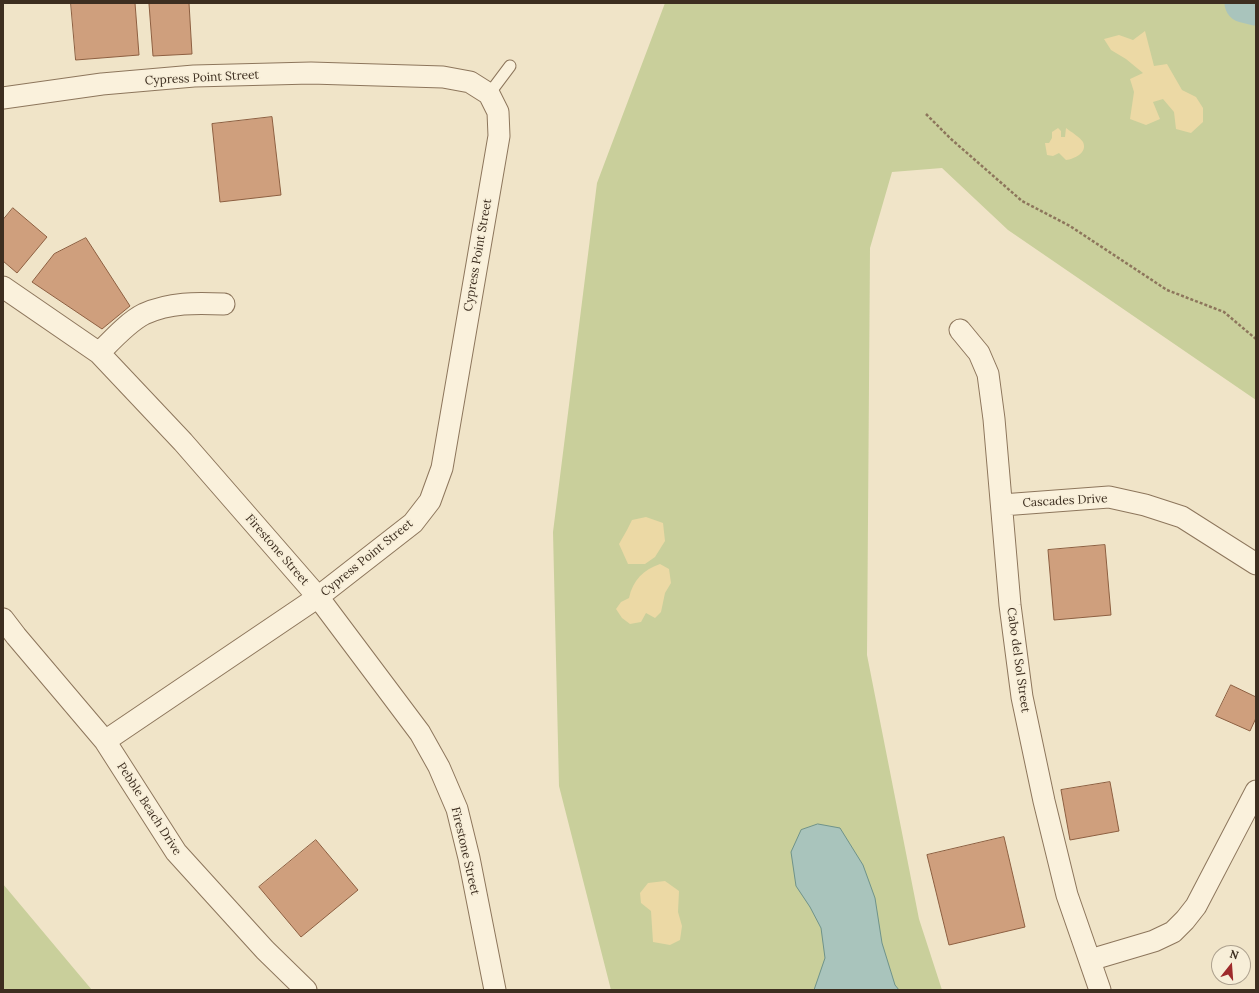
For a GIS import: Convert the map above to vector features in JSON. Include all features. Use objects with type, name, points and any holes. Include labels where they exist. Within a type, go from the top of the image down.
[{"type":"street","name":"Cypress Point Street","points":[[3,98],[102,84],[186,77],[311,73],[443,76],[470,82],[489,94],[498,112],[499,136],[442,468],[430,501],[413,523],[318,597],[105,741]]},
{"type":"street","name":"Firestone Street","points":[[3,287],[99,353],[183,442],[318,597],[420,734],[439,767],[457,809],[469,858],[495,990]]},
{"type":"street","points":[[99,353],[125,328],[144,314],[166,307],[190,303],[224,304]]},
{"type":"street","name":"Cabo del Sol Street","points":[[960,330],[979,352],[988,374],[994,419],[1010,605],[1022,697],[1066,895],[1100,990]]},
{"type":"street","name":"Cascades Drive","points":[[1002,505],[1109,498],[1146,505],[1182,517],[1256,564]]},
{"type":"street","name":"Pebble Beach Drive","points":[[3,619],[105,741],[176,852],[265,950],[306,990]]},
{"type":"street","points":[[1090,960],[1154,941],[1173,932],[1185,920],[1196,906],[1256,791]]},
{"type":"lane","points":[[489,94],[510,66]]},
{"type":"path","points":[[926,114],[951,139],[1022,201],[1070,226],[1167,290],[1224,312],[1256,339]]},
{"type":"green space","points":[[665,3],[1244,3],[1256,6],[1256,400],[1008,230],[942,168],[892,172],[870,248],[867,655],[919,919],[942,990],[611,990],[559,786],[553,532],[597,183]]},
{"type":"green space","points":[[3,884],[81,977],[92,990],[3,990]]},
{"type":"sand","points":[[1145,31],[1154,66],[1167,64],[1182,90],[1196,97],[1203,108],[1203,122],[1191,133],[1176,129],[1174,112],[1163,99],[1153,102],[1160,119],[1146,125],[1130,119],[1134,92],[1130,79],[1143,73],[1126,59],[1111,50],[1104,39],[1119,35],[1133,40]]},
{"type":"sand","points":[[1058,128],[1061,131],[1061,137],[1065,137],[1066,128],[1082,140],[1084,149],[1079,155],[1066,160],[1059,153],[1053,156],[1047,155],[1045,143],[1049,143],[1052,138],[1052,132]]},
{"type":"sand","points":[[646,517],[663,523],[665,541],[655,557],[645,564],[628,564],[619,544],[632,520]]},
{"type":"sand","points":[[660,564],[669,569],[671,583],[665,593],[661,612],[655,618],[646,613],[641,622],[630,624],[622,618],[616,609],[621,602],[629,598],[633,586],[640,576],[654,566]]},
{"type":"sand","points":[[665,881],[679,891],[678,912],[682,926],[680,940],[670,945],[653,942],[651,911],[641,903],[640,893],[648,883]]},
{"type":"water","points":[[818,824],[840,828],[863,865],[875,898],[882,943],[895,985],[899,990],[814,990],[825,958],[821,928],[810,907],[796,886],[791,852],[801,830]]},
{"type":"building","points":[[71,3],[135,3],[139,55],[76,60]]},
{"type":"building","points":[[189,3],[192,54],[153,56],[149,4]]},
{"type":"building","points":[[272,117],[281,195],[220,202],[212,124]]},
{"type":"building","points":[[13,208],[47,237],[17,273],[3,261],[3,220]]},
{"type":"building","points":[[86,238],[130,306],[102,329],[32,282],[54,254]]},
{"type":"building","points":[[1105,545],[1111,615],[1054,620],[1048,550]]},
{"type":"building","points":[[1231,685],[1256,697],[1256,718],[1250,731],[1216,716]]},
{"type":"building","points":[[1110,782],[1119,831],[1070,840],[1061,790]]},
{"type":"building","points":[[1004,837],[1025,927],[949,945],[927,855]]},
{"type":"building","points":[[316,840],[358,890],[301,937],[259,887]]},
{"type":"waterway","points":[[1244,3],[1256,6]]}]
